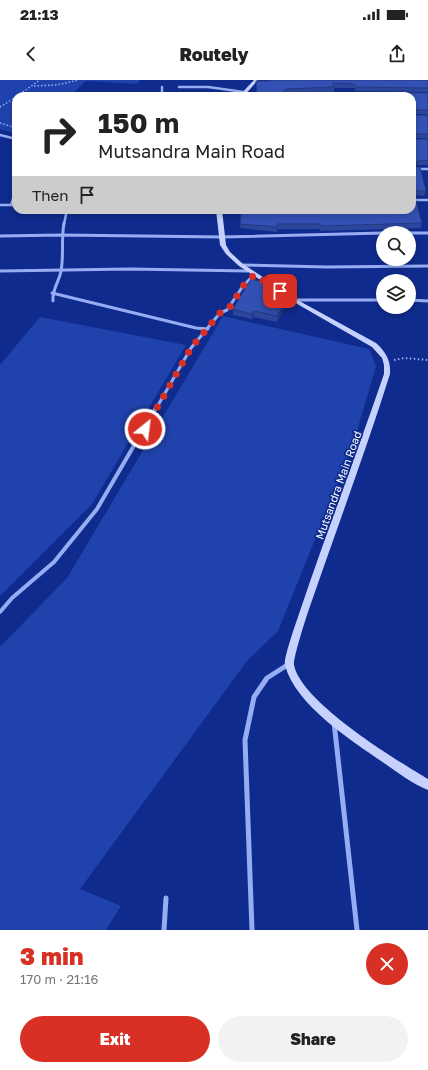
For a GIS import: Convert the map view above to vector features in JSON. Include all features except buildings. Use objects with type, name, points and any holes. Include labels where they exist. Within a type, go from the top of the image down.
[{"type":"street","points":[[245,92],[256,80]]},
{"type":"street","points":[[162,87],[162,92]]},
{"type":"street","points":[[179,87],[208,87],[233,92]]},
{"type":"street","points":[[0,134],[12,138]]},
{"type":"street","points":[[416,169],[428,169]]},
{"type":"street","points":[[416,200],[428,200]]},
{"type":"street","points":[[0,205],[11,205],[12,202]]},
{"type":"street","points":[[53,301],[52,293],[61,271],[62,235],[66,214]]},
{"type":"street","points":[[219,214],[223,244],[228,252],[241,265],[293,300],[374,345],[383,352],[388,361]]},
{"type":"street","points":[[0,236],[62,235],[222,237],[376,233]]},
{"type":"street","points":[[416,233],[428,233]]},
{"type":"street","points":[[241,265],[327,267],[428,266]]},
{"type":"street","points":[[0,271],[130,269],[251,273]]},
{"type":"street","points":[[0,612],[12,598],[54,562],[97,509],[191,348],[220,313],[228,310],[251,273]]},
{"type":"street","points":[[52,293],[196,328],[208,328]]},
{"type":"street","points":[[293,300],[376,300]]},
{"type":"street","points":[[416,300],[428,301]]},
{"type":"street","name":"Mutsandra Main Road","points":[[289,664],[298,630],[385,382],[388,361]]},
{"type":"street","points":[[252,930],[245,740],[254,697],[266,678],[289,664],[294,677],[306,694],[334,722],[400,768],[428,785]]},
{"type":"street","points":[[334,722],[357,930]]},
{"type":"street","points":[[164,930],[166,898]]},
{"type":"path","points":[[24,92],[34,86],[40,80]]},
{"type":"path","points":[[34,86],[56,85],[79,80]]},
{"type":"path","points":[[0,107],[12,99]]},
{"type":"path","points":[[0,123],[12,127]]},
{"type":"path","points":[[388,361],[404,358],[428,360]]},
{"type":"shaded area","points":[[0,80],[140,80],[137,84],[86,81],[74,92],[12,92],[12,133],[0,129]]},
{"type":"shaded area","points":[[223,316],[369,349],[376,366],[352,448],[278,631],[247,661],[80,889],[121,906],[106,930],[0,930],[0,647],[67,578]]},
{"type":"shaded area","points":[[40,317],[186,345],[92,504],[0,596],[0,365]]},
{"type":"route","points":[[145,429],[191,348],[220,313],[228,310],[243,286],[254,275],[280,291]]}]
